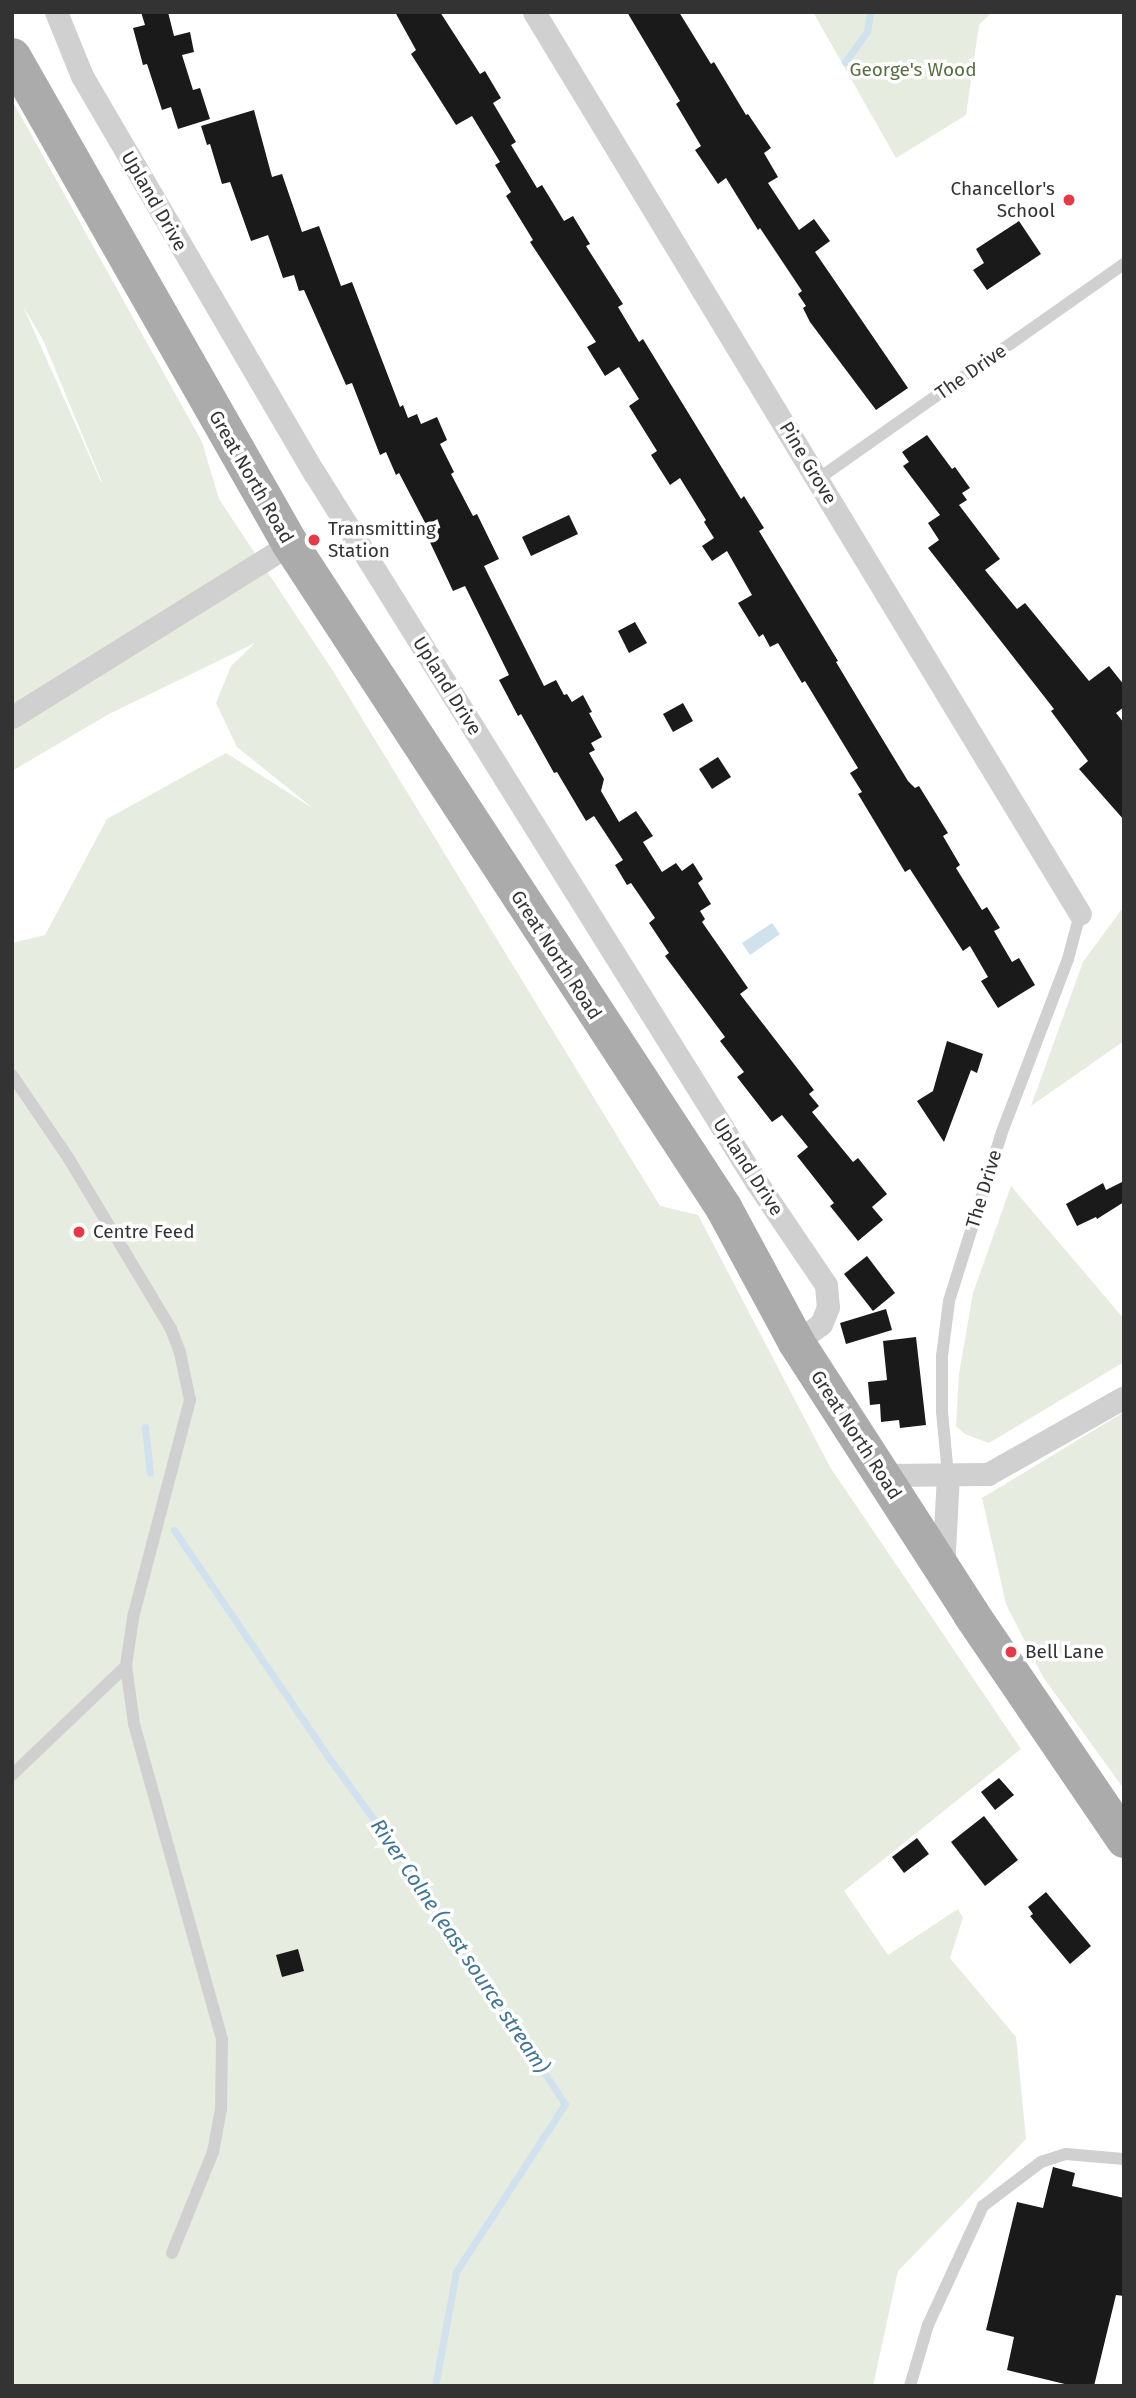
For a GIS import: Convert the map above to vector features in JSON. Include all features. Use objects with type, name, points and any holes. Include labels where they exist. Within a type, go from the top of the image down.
[{"type":"main road","name":"Great North Road","points":[[12,56],[289,544],[723,1208],[796,1342],[943,1570],[1124,1839]]},
{"type":"street","name":"Upland Drive","points":[[56,12],[82,76],[308,462],[743,1160],[826,1285],[828,1307],[821,1324],[796,1342]]},
{"type":"street","name":"Pine Grove","points":[[534,12],[1080,914]]},
{"type":"street","points":[[12,717],[289,544]]},
{"type":"street","points":[[883,1475],[988,1474],[1124,1396]]},
{"type":"street","points":[[943,1570],[948,1475]]},
{"type":"lane","name":"The Drive","points":[[818,479],[1124,264]]},
{"type":"lane","name":"The Drive","points":[[948,1475],[942,1412],[942,1356],[949,1301],[1002,1132],[1068,959],[1080,914]]},
{"type":"lane","points":[[12,1074],[69,1159],[171,1329],[180,1353],[190,1400],[142,1582],[126,1666],[134,1724],[222,2040],[221,2109],[213,2152],[172,2253]]},
{"type":"lane","points":[[12,1774],[99,1696],[126,1666]]},
{"type":"lane","points":[[910,2386],[928,2325],[983,2206],[1041,2162],[1066,2154],[1124,2159]]},
{"type":"green space","name":"George's Wood","points":[[813,12],[992,12],[979,25],[966,115],[896,158]]},
{"type":"green space","points":[[12,100],[202,442],[219,499],[333,671],[660,1206],[698,1215],[830,1467],[1021,1749],[844,1891],[888,1955],[958,1909],[963,1918],[950,1958],[1016,2037],[1026,2139],[898,2271],[873,2386],[12,2386],[12,943],[45,935],[107,819],[226,753],[314,809],[237,747],[216,703],[231,666],[255,643],[109,714],[12,771]],"holes":[[[23,306],[43,340],[102,482]]]},
{"type":"green space","points":[[1124,906],[1124,1041],[1031,1106],[1083,962]]},
{"type":"green space","points":[[1011,1186],[1124,1319],[1124,1362],[989,1443],[965,1434],[956,1426],[959,1374],[973,1293]]},
{"type":"green space","points":[[1124,1412],[1124,1789],[1043,1677],[1006,1604],[982,1498]]},
{"type":"water","points":[[772,923],[780,934],[750,955],[742,943]]},
{"type":"building","points":[[141,12],[168,12],[174,36],[190,32],[194,52],[182,55],[193,90],[200,88],[210,119],[178,129],[171,107],[162,110],[147,64],[143,65],[133,28],[145,25]]},
{"type":"building","points":[[395,12],[440,12],[480,74],[485,71],[501,98],[493,103],[516,142],[511,145],[537,188],[542,185],[564,221],[573,216],[590,244],[586,246],[623,304],[618,307],[639,342],[643,339],[741,499],[744,496],[764,528],[759,531],[869,717],[908,781],[915,788],[919,786],[948,833],[943,836],[960,865],[956,868],[982,910],[987,907],[1000,928],[994,931],[1012,962],[1019,958],[1035,985],[998,1008],[981,981],[988,977],[970,946],[963,951],[910,869],[905,872],[858,794],[862,792],[850,773],[858,768],[805,681],[802,683],[778,643],[770,647],[763,634],[759,637],[738,603],[752,595],[727,551],[712,561],[702,546],[714,538],[680,478],[670,485],[651,455],[657,451],[629,406],[639,399],[619,367],[605,376],[587,347],[596,342],[530,242],[533,240],[506,196],[511,192],[495,165],[500,162],[472,116],[456,125],[411,54],[416,50]]},
{"type":"building","points":[[627,12],[679,12],[711,64],[714,62],[746,115],[748,114],[771,148],[764,153],[778,177],[768,183],[799,230],[814,219],[830,241],[815,252],[908,388],[876,410],[810,322],[803,308],[806,306],[798,294],[802,291],[760,228],[758,230],[726,178],[718,184],[695,150],[701,146],[676,104],[680,101]]},
{"type":"building","points":[[254,110],[272,177],[282,174],[302,232],[319,226],[341,286],[352,282],[400,407],[403,405],[408,418],[417,414],[421,424],[437,417],[447,440],[440,444],[454,472],[451,474],[473,516],[477,514],[499,559],[484,566],[544,686],[556,680],[564,695],[567,694],[572,702],[583,695],[592,712],[589,713],[602,737],[591,743],[595,750],[589,753],[604,779],[601,791],[619,822],[636,811],[653,836],[643,842],[662,872],[676,863],[682,871],[693,863],[703,879],[698,883],[711,904],[700,911],[705,919],[702,922],[748,988],[740,994],[814,1090],[809,1094],[819,1106],[812,1112],[853,1162],[858,1158],[887,1194],[872,1207],[883,1220],[858,1241],[830,1206],[834,1203],[797,1156],[808,1147],[782,1115],[772,1122],[737,1077],[744,1072],[720,1041],[725,1037],[665,956],[669,953],[649,923],[655,918],[631,883],[627,885],[615,865],[623,860],[594,816],[586,821],[557,772],[554,773],[521,714],[518,716],[499,680],[509,675],[465,586],[453,591],[428,538],[432,536],[399,473],[396,475],[386,452],[380,455],[352,383],[346,385],[304,290],[299,291],[294,275],[283,278],[268,235],[251,241],[230,182],[222,184],[210,144],[207,145],[201,126]]},
{"type":"building","points":[[1019,221],[1041,254],[987,290],[973,270],[984,263],[976,249]]},
{"type":"building","points":[[927,435],[970,488],[962,493],[967,500],[959,505],[1000,559],[985,570],[1017,609],[1025,603],[1089,681],[1109,666],[1124,685],[1124,707],[1116,713],[1124,723],[1124,820],[1079,769],[1088,761],[1051,711],[1054,709],[928,548],[939,540],[928,523],[940,515],[903,466],[909,462],[902,452]]},
{"type":"building","points":[[569,515],[578,534],[531,556],[522,537]]},
{"type":"building","points":[[635,622],[647,643],[629,653],[618,631]]},
{"type":"building","points":[[683,703],[693,721],[673,732],[663,714]]},
{"type":"building","points":[[718,757],[731,777],[712,789],[699,769]]},
{"type":"building","points":[[947,1041],[983,1054],[977,1073],[971,1070],[944,1142],[917,1101],[933,1091]]},
{"type":"building","points":[[1124,1181],[1124,1202],[1097,1219],[1096,1217],[1077,1226],[1066,1204],[1103,1183],[1106,1190]]},
{"type":"building","points":[[867,1256],[895,1293],[873,1311],[844,1274]]},
{"type":"building","points":[[886,1309],[892,1330],[846,1344],[840,1323]]},
{"type":"building","points":[[916,1337],[926,1425],[900,1428],[899,1420],[881,1422],[880,1404],[870,1405],[868,1382],[887,1380],[883,1341]]},
{"type":"building","points":[[999,1778],[1014,1795],[995,1810],[981,1792]]},
{"type":"building","points":[[984,1816],[1018,1860],[985,1886],[951,1842]]},
{"type":"building","points":[[917,1838],[929,1854],[904,1873],[892,1857]]},
{"type":"building","points":[[1046,1892],[1091,1946],[1070,1964],[1030,1916],[1033,1914],[1028,1907]]},
{"type":"building","points":[[298,1949],[304,1971],[282,1977],[276,1955]]},
{"type":"building","points":[[1053,2167],[1075,2173],[1072,2186],[1124,2198],[1124,2296],[1116,2295],[1094,2386],[1073,2386],[1007,2370],[1014,2337],[986,2330],[1017,2202],[1043,2208]]},
{"type":"waterway","points":[[845,62],[867,32],[870,12]]},
{"type":"waterway","name":"River Colne (east source stream)","points":[[145,1427],[150,1473]]},
{"type":"waterway","name":"River Colne (east source stream)","points":[[174,1530],[329,1758],[412,1872],[565,2104],[456,2272],[435,2386]]},
{"type":"place","name":"Chancellor's School","points":[[1069,200]]},
{"type":"place","name":"Transmitting Station","points":[[314,540]]},
{"type":"place","name":"Centre Feed","points":[[79,1232]]},
{"type":"place","name":"Bell Lane","points":[[1011,1652]]}]
